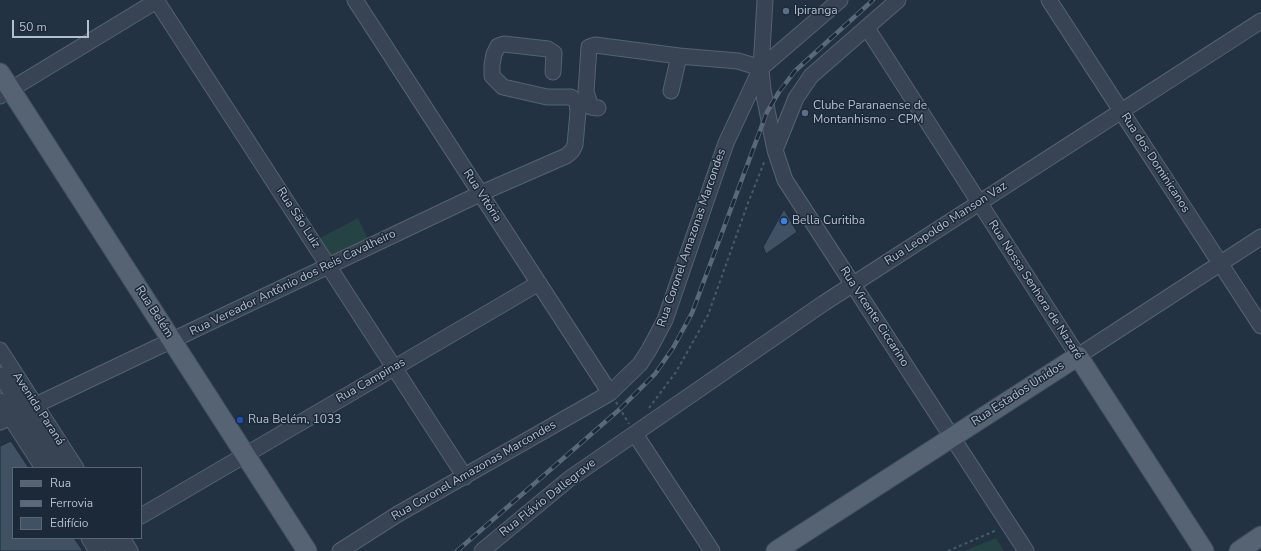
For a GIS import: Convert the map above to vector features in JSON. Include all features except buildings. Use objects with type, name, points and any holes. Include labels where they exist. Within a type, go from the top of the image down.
[{"type":"main road","name":"Rua Belém","points":[[0,73],[5,92],[172,341],[307,551]]},
{"type":"main road","name":"Rua Estados Unidos","points":[[776,551],[1078,356]]},
{"type":"main road","name":"Rua Nossa Senhora de Nazaré","points":[[1078,356],[1204,551]]},
{"type":"main road","points":[[1239,551],[1261,536]]},
{"type":"street","points":[[5,92],[157,0]]},
{"type":"street","name":"Rua São Luiz","points":[[157,0],[465,477]]},
{"type":"street","name":"Rua Vitória","points":[[355,0],[610,393]]},
{"type":"street","name":"Rua Coronel Amazonas Marcondes","points":[[340,551],[398,514],[610,393],[640,364],[657,336],[673,299],[726,143],[761,68],[766,0]]},
{"type":"street","points":[[598,108],[591,107],[586,92],[589,47],[595,45],[679,56],[738,61],[761,68],[840,0]]},
{"type":"street","points":[[770,155],[796,98],[811,76],[898,0]]},
{"type":"street","name":"Rua dos Dominicanos","points":[[1050,0],[1261,326]]},
{"type":"street","name":"Rua Leopoldo Manson Vaz","points":[[635,434],[852,284],[1261,21]]},
{"type":"street","name":"Rua Nossa Senhora de Nazaré","points":[[867,28],[978,203],[1078,356]]},
{"type":"street","name":"Rua Vereador Antônio dos Reis Cavalheiro","points":[[18,414],[480,193],[566,156],[572,151],[575,145],[578,112],[577,102],[571,97],[547,97],[503,87],[496,82],[492,76],[494,54],[498,46],[504,44],[548,49],[554,53],[553,72]]},
{"type":"street","points":[[670,91],[679,56]]},
{"type":"street","name":"Rua Vicente Ciccarino","points":[[761,68],[770,155],[1026,551]]},
{"type":"street","name":"Rua Estados Unidos","points":[[1078,356],[1261,237]]},
{"type":"street","name":"Rua Campinas","points":[[142,515],[539,283]]},
{"type":"street","name":"Avenida Paraná","points":[[0,350],[18,414],[43,467]]},
{"type":"street","points":[[0,376],[18,414],[59,467]]},
{"type":"street","name":"Avenida Paraná","points":[[0,401],[18,414],[75,467]]},
{"type":"street","points":[[635,434],[712,551]]},
{"type":"street","name":"Rua Flávio Dallegrave","points":[[482,551],[568,479],[635,434]]},
{"type":"street","points":[[90,539],[97,551]]},
{"type":"street","points":[[107,539],[114,551]]},
{"type":"street","points":[[123,539],[130,551]]},
{"type":"path","points":[[648,409],[676,372],[708,315],[748,203],[770,155]]},
{"type":"path","points":[[620,409],[635,434]]},
{"type":"path","points":[[948,551],[988,534]]},
{"type":"green space","points":[[358,218],[368,239],[330,258],[320,238]]},
{"type":"green space","points":[[996,538],[1004,551],[964,551]]},
{"type":"railway","points":[[457,551],[620,409],[655,374],[673,348],[692,313],[767,112],[779,92],[795,71],[873,0]]},
{"type":"place","name":"Ipiranga","points":[[786,11]]},
{"type":"place","name":"Clube Paranaense de Montanhismo - CPM","points":[[805,113]]},
{"type":"place","name":"Bella Curitiba","points":[[784,221]]},
{"type":"place","name":"Rua Belém, 1033","points":[[240,420]]}]
